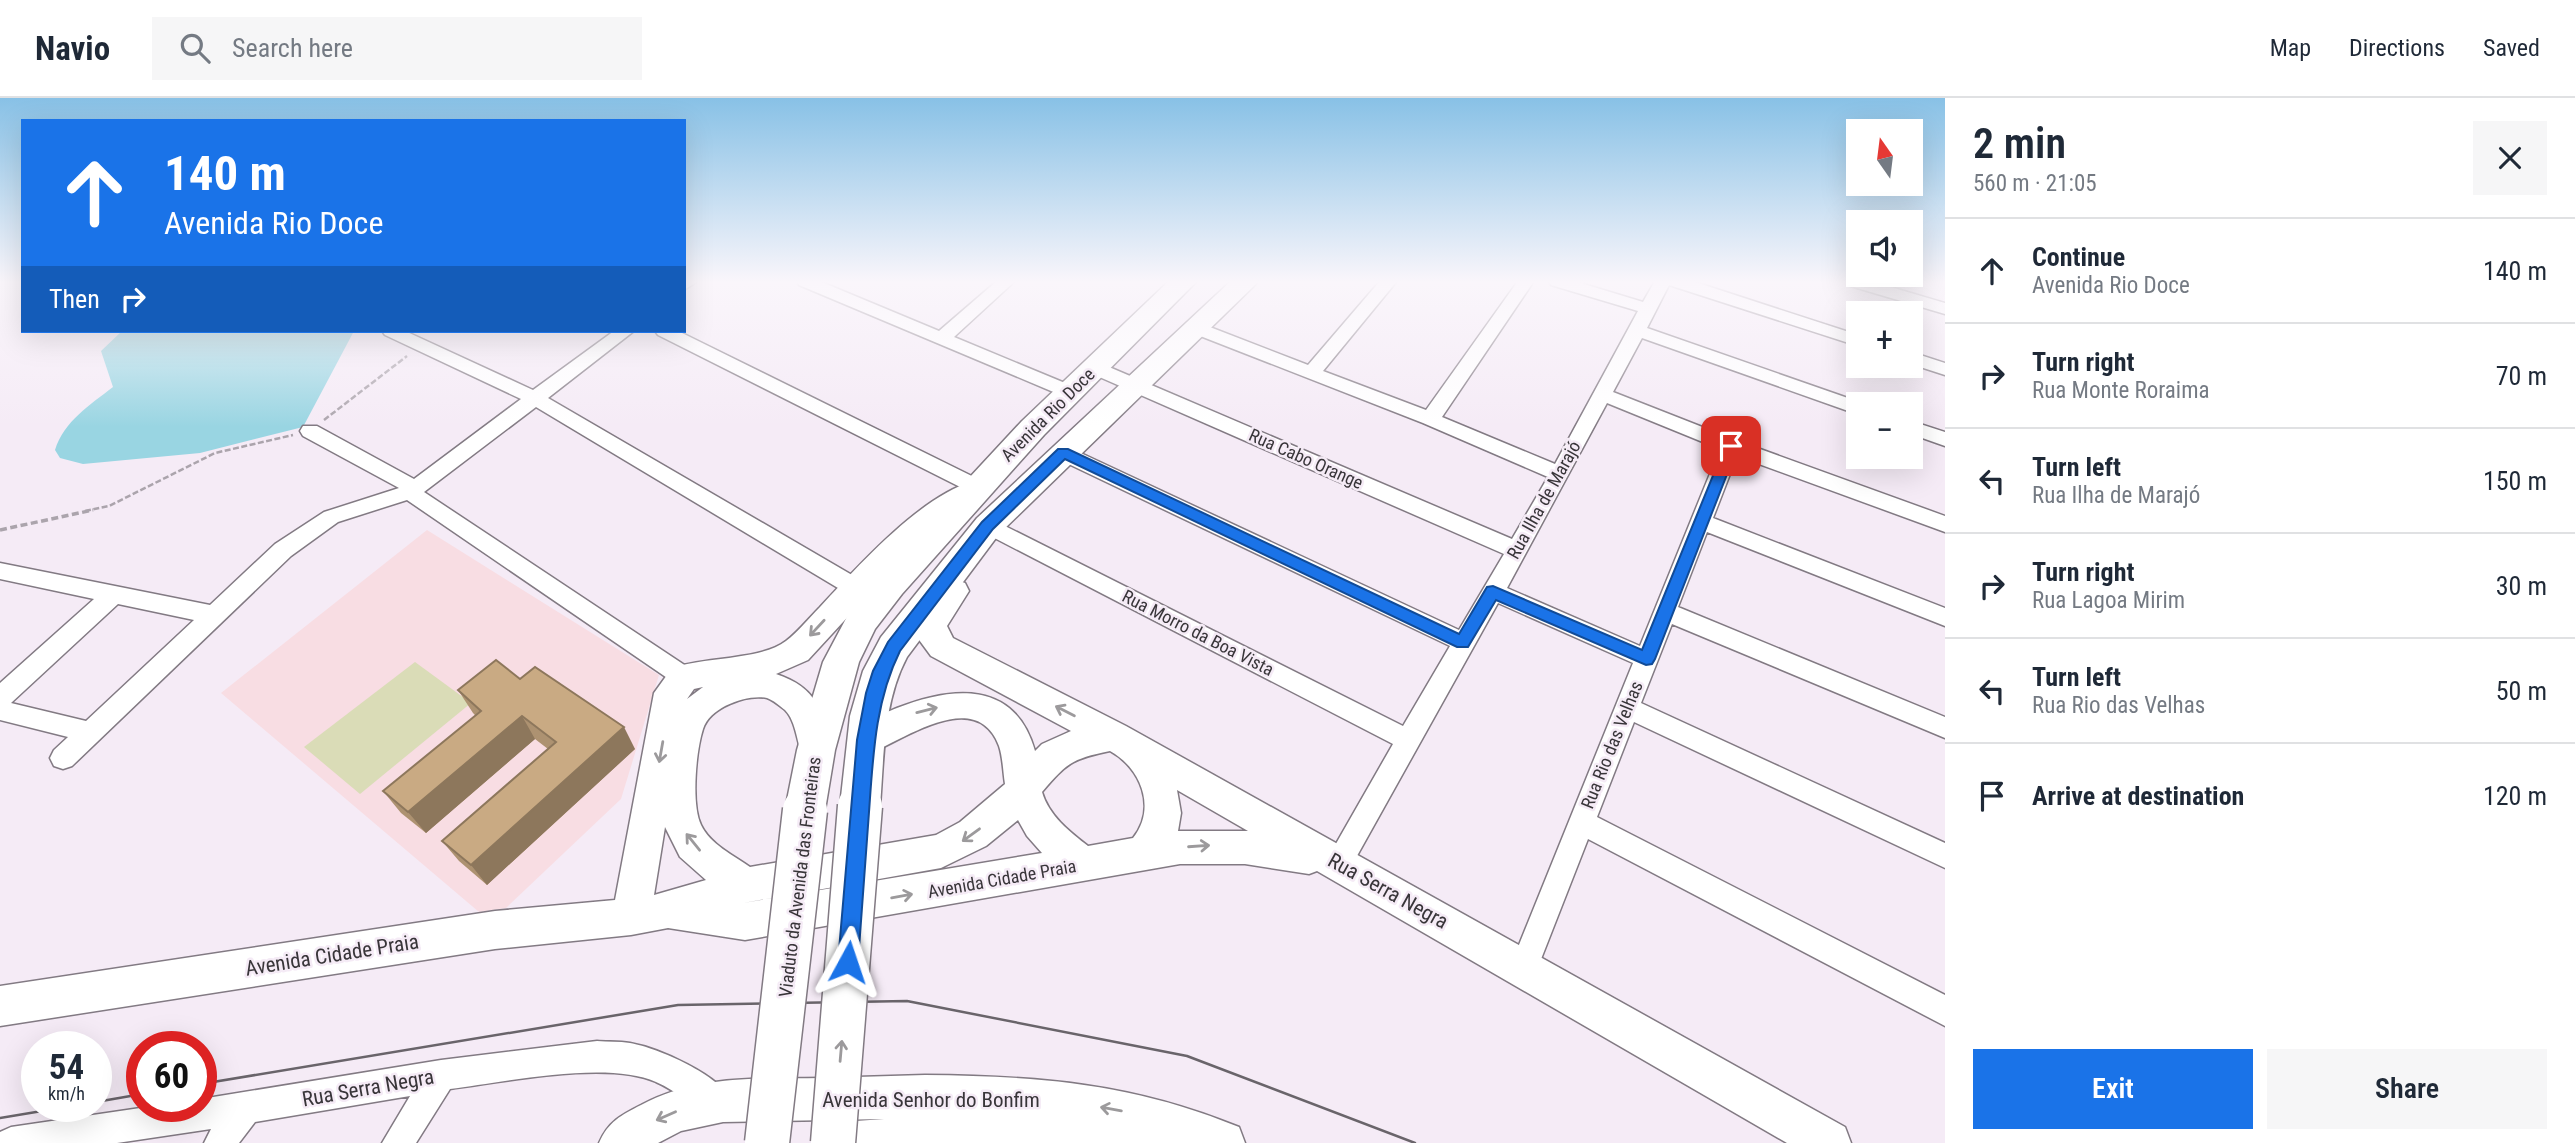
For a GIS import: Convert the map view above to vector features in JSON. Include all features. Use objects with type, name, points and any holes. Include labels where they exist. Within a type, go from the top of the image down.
[{"type":"main road","name":"Avenida Rio Doce","points":[[918,555],[1032,428],[1134,330]]},
{"type":"main road","name":"Avenida Rio Doce","points":[[866,740],[874,693],[894,647],[983,532],[1194,330]]},
{"type":"main road","points":[[648,914],[671,693],[684,677],[770,663],[797,650],[856,588],[932,516],[979,488]]},
{"type":"main road","name":"Rua Serra Negra","points":[[983,532],[975,564],[931,625],[933,637],[942,647],[1126,743],[1524,967],[1829,1143]]},
{"type":"main road","name":"Viaduto da Avenida das Fronteiras","points":[[767,1143],[805,810],[816,750],[841,662],[857,631],[890,585],[918,555]]},
{"type":"main road","points":[[745,886],[695,847],[681,822],[677,801],[687,722],[694,712],[715,695],[741,685],[767,686],[789,694],[798,701],[806,716],[816,750]]},
{"type":"main road","points":[[834,1143],[866,740],[913,714],[948,706],[974,708],[994,716],[1008,728],[1018,750],[1023,791],[1044,832],[1083,865]]},
{"type":"main road","points":[[1023,791],[1054,754],[1077,743],[1126,743],[1155,778],[1161,796],[1162,824],[1145,852]]},
{"type":"main road","name":"Avenida Cidade Praia","points":[[0,1006],[495,930],[648,914],[745,886],[942,851],[973,834],[1023,791]]},
{"type":"main road","name":"Avenida Cidade Praia","points":[[648,914],[745,922],[1180,847],[1234,845],[1274,849],[1338,863]]},
{"type":"main road","name":"Avenida Senhor do Bonfim","points":[[621,1143],[675,1111],[716,1102],[963,1096],[1051,1101],[1129,1112],[1182,1127],[1223,1143]]},
{"type":"main road","name":"Avenida Senhor do Bonfim","points":[[856,1143],[969,1134],[1091,1137],[1144,1143]]},
{"type":"street","points":[[919,330],[1070,392]]},
{"type":"street","points":[[940,339],[951,330]]},
{"type":"street","points":[[1222,330],[1312,372],[1560,474]]},
{"type":"street","points":[[1312,372],[1348,330]]},
{"type":"street","points":[[1430,419],[1492,330]]},
{"type":"street","points":[[1636,330],[1846,404]]},
{"type":"street","name":"Rua Ilha de Marajó","points":[[1338,863],[1560,474],[1636,330]]},
{"type":"street","points":[[1824,330],[1846,337]]},
{"type":"street","points":[[396,333],[536,399],[856,588]]},
{"type":"street","points":[[422,344],[437,333]]},
{"type":"street","points":[[63,758],[283,550],[308,530],[352,508],[412,490],[622,333]]},
{"type":"street","points":[[668,333],[979,488]]},
{"type":"street","points":[[1923,362],[1945,369]]},
{"type":"street","name":"Rua Cabo Orange","points":[[1095,368],[1516,551]]},
{"type":"street","points":[[1602,394],[1731,446],[1945,524]]},
{"type":"street","points":[[310,431],[412,490],[684,677]]},
{"type":"street","points":[[1923,431],[1945,439]]},
{"type":"street","name":"Rua Rio das Velhas","points":[[1524,967],[1731,446]]},
{"type":"street","points":[[1063,453],[1462,642]]},
{"type":"street","points":[[1703,522],[1945,617]]},
{"type":"street","name":"Rua Morro da Boa Vista","points":[[983,532],[1408,740]]},
{"type":"street","points":[[0,571],[214,615]]},
{"type":"street","points":[[1493,592],[1646,659]]},
{"type":"street","points":[[0,698],[113,595]]},
{"type":"street","points":[[1667,612],[1945,728]]},
{"type":"street","points":[[1628,708],[1945,856]]},
{"type":"street","points":[[0,710],[92,733]]},
{"type":"street","points":[[1581,822],[1945,1011]]},
{"type":"street","name":"Rua Serra Negra","points":[[10,1143],[44,1140],[441,1075],[597,1056],[621,1057],[665,1069],[716,1102]]},
{"type":"street","points":[[398,1143],[441,1075]]},
{"type":"street","points":[[220,1143],[246,1108]]},
{"type":"path","points":[[0,530],[109,506],[215,453],[310,431],[422,344]]},
{"type":"shaded area","points":[[427,530],[659,675],[621,799],[506,908],[479,912],[221,693]]},
{"type":"green space","points":[[415,662],[471,703],[360,794],[304,747]]},
{"type":"water","points":[[120,333],[353,333],[303,427],[200,453],[83,464],[60,458],[55,450],[65,430],[79,414],[113,387],[101,351]]},
{"type":"building","points":[[496,660],[520,679],[535,667],[624,727],[471,865],[442,841],[556,742],[522,716],[408,812],[383,791],[481,711],[458,690]]},
{"type":"tram line","points":[[217,1081],[678,1005],[907,1001],[1187,1056],[1415,1143]]},
{"type":"tram line","points":[[112,1099],[126,1097]]},
{"type":"tram line","points":[[0,1118],[21,1114]]},
{"type":"route","points":[[848,962],[866,740],[869,716],[881,671],[910,625],[988,526],[1063,453],[1462,642],[1493,592],[1646,659],[1703,522],[1731,446]]}]
